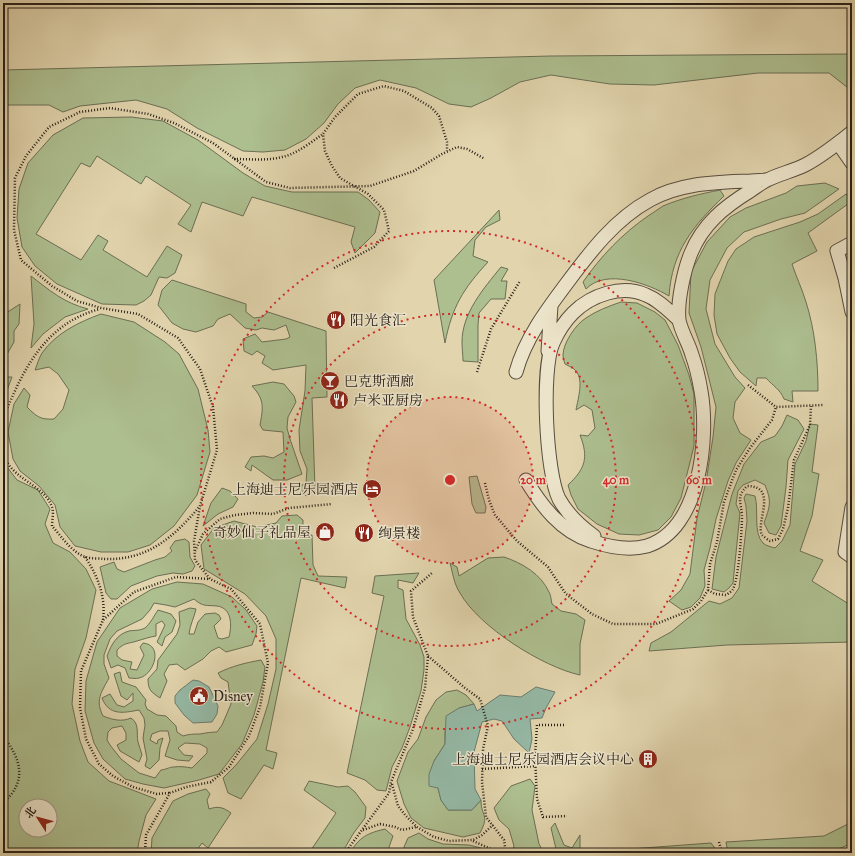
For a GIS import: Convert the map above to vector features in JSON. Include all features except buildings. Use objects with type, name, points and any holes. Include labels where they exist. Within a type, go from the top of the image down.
[{"type":"lane","points":[[526,480],[546,511],[562,525],[582,539],[606,546],[632,549],[648,545],[668,535],[687,510],[696,486],[702,452],[704,421],[701,392],[693,356],[679,320],[684,273],[691,253],[702,232],[717,214],[767,180],[804,166],[829,150],[852,132]]},
{"type":"lane","points":[[838,143],[852,163]]},
{"type":"lane","points":[[516,372],[523,351],[551,305],[600,241],[622,219],[650,200],[669,192],[695,185],[718,182],[767,180]]},
{"type":"lane","points":[[852,243],[837,251],[852,312]]},
{"type":"lane","points":[[548,364],[553,344],[569,317],[573,312],[602,294],[613,291],[628,291],[644,294],[656,300],[679,320]]},
{"type":"lane","points":[[551,305],[548,335],[547,396],[548,445],[553,481],[559,498],[568,513],[581,527],[618,548]]},
{"type":"lane","points":[[852,506],[845,552],[852,557]]},
{"type":"path","points":[[234,159],[283,157],[304,148],[323,134],[335,116],[358,94],[384,86],[404,91],[432,108],[439,116],[447,151]]},
{"type":"path","points":[[210,579],[195,560],[194,540],[200,506],[217,450],[212,407],[200,369],[178,338],[138,314],[101,308],[77,301],[52,286],[21,260],[14,230],[15,178],[26,156],[50,127],[80,112],[110,108],[148,114],[180,126],[213,143],[266,182],[290,188],[370,186],[414,171],[447,151],[457,147],[467,149],[485,159]]},
{"type":"path","points":[[323,134],[325,151],[340,178],[368,194],[384,210],[390,231],[374,247],[334,268]]},
{"type":"path","points":[[477,372],[491,329],[520,281]]},
{"type":"path","points":[[3,419],[15,390],[30,363],[46,340],[62,326],[86,312],[101,308]]},
{"type":"path","points":[[748,385],[776,407],[824,405]]},
{"type":"path","points":[[708,590],[715,594],[726,595],[733,590],[737,578],[741,531],[742,513],[739,504],[740,495],[747,486],[756,488],[762,494],[765,505],[760,526],[762,535],[770,541],[778,538],[783,528],[788,508],[794,460],[810,425],[811,406]]},
{"type":"path","points":[[3,437],[5,458],[15,471],[44,496],[52,508],[52,526],[71,548],[86,557],[121,559],[153,548],[169,539],[184,525],[200,506]]},
{"type":"path","points":[[195,552],[203,534],[220,519],[235,515],[253,513],[273,514],[289,508],[332,504]]},
{"type":"path","points":[[86,557],[93,569],[101,592],[104,608],[103,620],[81,671],[80,708],[86,739],[99,764],[113,776],[133,787],[157,794],[170,793],[186,787],[211,782],[229,767],[249,736],[260,707],[268,663],[260,624],[231,589],[210,579],[176,577],[134,592],[103,620]]},
{"type":"path","points":[[345,853],[389,793],[391,782],[413,729],[425,688],[428,656],[413,617],[411,591],[432,573]]},
{"type":"path","points":[[428,656],[464,688],[480,699],[488,726],[483,749],[482,769],[486,817],[504,840],[506,853]]},
{"type":"path","points":[[564,725],[538,725],[535,756],[537,799],[543,817],[567,816]]},
{"type":"path","points":[[3,736],[17,757],[20,769],[14,792],[3,803]]},
{"type":"path","points":[[482,769],[536,766]]},
{"type":"path","points":[[391,782],[398,806],[417,827],[434,837],[449,841],[473,840],[482,835],[492,825]]},
{"type":"path","points":[[145,853],[146,835],[170,793]]},
{"type":"path","points":[[363,830],[380,824],[402,830],[417,827]]},
{"type":"path","points":[[473,840],[500,853]]},
{"type":"path","points":[[719,842],[722,853]]},
{"type":"shaded area","points":[[852,54],[852,91],[829,73],[758,73],[654,85],[610,84],[551,75],[520,82],[471,107],[449,104],[416,88],[380,80],[355,88],[338,104],[324,123],[306,139],[285,150],[263,152],[243,151],[197,128],[167,109],[136,100],[80,106],[63,112],[49,105],[3,105],[3,70],[551,56]]},
{"type":"shaded area","points":[[131,117],[163,121],[198,140],[243,173],[265,186],[292,192],[358,192],[369,200],[380,212],[375,233],[355,253],[351,242],[355,227],[252,197],[243,216],[202,202],[191,232],[178,224],[191,205],[146,176],[141,184],[97,156],[90,167],[81,163],[36,234],[81,260],[98,235],[108,241],[103,250],[147,277],[167,246],[182,255],[175,273],[167,278],[159,277],[151,295],[136,305],[102,304],[57,284],[35,266],[22,247],[17,218],[19,189],[28,163],[53,135],[83,118]]},
{"type":"shaded area","points":[[825,183],[839,189],[805,213],[781,219],[744,232],[727,248],[710,280],[706,309],[715,344],[735,377],[745,388],[735,402],[733,418],[740,433],[751,440],[736,463],[728,481],[716,519],[704,570],[705,586],[700,598],[691,607],[682,610],[669,601],[681,590],[690,574],[697,518],[706,482],[716,407],[701,347],[689,313],[691,272],[707,242],[730,217],[746,208],[786,193],[797,186]]},
{"type":"shaded area","points":[[720,190],[724,196],[694,229],[680,252],[674,266],[669,296],[661,291],[628,280],[605,280],[594,283],[586,289],[583,282],[597,263],[612,246],[638,223],[663,206],[691,196]]},
{"type":"shaded area","points":[[846,194],[852,201],[808,233],[817,251],[792,264],[812,324],[817,357],[818,391],[792,391],[793,402],[784,399],[778,390],[766,378],[757,378],[756,386],[740,372],[730,358],[717,334],[714,315],[715,294],[728,261],[736,249],[754,237],[800,222],[818,214]]},
{"type":"shaded area","points":[[499,210],[500,220],[486,227],[475,240],[473,256],[488,262],[465,290],[460,299],[451,319],[445,343],[434,280]]},
{"type":"shaded area","points":[[501,267],[508,269],[501,281],[507,281],[505,299],[491,299],[479,313],[478,362],[463,361],[463,331],[470,311],[481,292]]},
{"type":"shaded area","points":[[31,276],[64,300],[88,309],[65,317],[43,334],[31,348],[34,324]]},
{"type":"shaded area","points":[[172,280],[246,304],[246,312],[254,318],[262,317],[268,312],[326,331],[327,397],[312,398],[315,490],[306,496],[298,487],[306,483],[307,469],[300,451],[299,430],[305,391],[306,365],[273,370],[262,363],[265,356],[257,351],[252,355],[244,351],[243,339],[255,334],[262,342],[286,339],[290,337],[286,325],[274,330],[262,328],[256,330],[245,328],[230,314],[218,319],[213,326],[196,332],[183,329],[172,323],[158,305],[162,290]]},
{"type":"shaded area","points":[[621,302],[637,303],[655,312],[665,320],[678,345],[694,394],[694,446],[681,498],[671,517],[658,530],[639,535],[619,534],[597,524],[578,509],[568,485],[578,474],[584,463],[585,457],[583,443],[580,435],[588,436],[595,428],[592,410],[584,405],[576,410],[580,383],[574,369],[565,364],[563,356],[565,345],[571,334],[582,321],[598,311]]},
{"type":"shaded area","points":[[20,304],[19,324],[14,331],[14,342],[6,356],[3,351],[3,315]]},
{"type":"shaded area","points":[[101,314],[134,322],[165,342],[179,354],[198,389],[208,430],[210,452],[197,495],[174,526],[150,545],[128,552],[101,552],[75,546],[60,527],[55,505],[39,486],[20,471],[13,459],[8,432],[14,404],[24,388],[30,395],[27,407],[39,417],[54,419],[63,409],[69,390],[58,374],[49,367],[35,370],[39,359],[48,346],[61,334],[84,321]]},
{"type":"shaded area","points":[[3,377],[12,377],[3,401]]},
{"type":"shaded area","points":[[273,382],[284,384],[294,396],[296,402],[288,417],[287,428],[302,474],[287,480],[273,480],[252,465],[251,471],[245,467],[251,457],[264,456],[273,458],[284,452],[283,432],[263,430],[260,425],[262,404],[259,396],[252,386]]},
{"type":"shaded area","points":[[787,415],[798,420],[804,429],[788,460],[781,526],[776,535],[769,533],[764,523],[769,504],[769,496],[765,485],[755,480],[743,485],[738,491],[736,504],[740,513],[733,583],[724,592],[712,589],[716,557],[732,494],[744,464],[761,442],[775,436]]},
{"type":"shaded area","points":[[810,424],[818,425],[812,472],[819,474],[812,516],[800,551],[823,560],[812,581],[852,606],[852,642],[727,645],[649,651],[651,643],[671,632],[709,601],[720,604],[732,598],[739,588],[747,521],[744,498],[746,494],[755,496],[758,533],[763,543],[767,546],[775,548],[782,541],[790,525],[795,464],[806,441]]},
{"type":"shaded area","points":[[3,459],[4,463],[17,480],[38,490],[50,509],[45,524],[53,543],[70,552],[86,569],[96,590],[86,638],[75,669],[72,704],[80,741],[88,762],[109,781],[156,799],[146,815],[137,853],[3,853]]},
{"type":"shaded area","points":[[477,476],[486,507],[485,513],[476,513],[472,504],[469,477]]},
{"type":"shaded area","points":[[222,488],[230,491],[238,499],[233,507],[218,514],[203,526],[211,503]]},
{"type":"shaded area","points":[[297,515],[303,520],[303,535],[312,535],[313,565],[318,576],[347,577],[345,588],[301,578],[266,750],[277,753],[273,769],[264,765],[241,799],[228,793],[223,778],[236,765],[257,739],[268,704],[276,669],[276,639],[266,616],[245,594],[204,569],[201,545],[214,528],[234,521],[257,527],[276,523],[282,516]]},
{"type":"shaded area","points":[[185,539],[189,542],[190,557],[195,566],[192,571],[183,574],[173,573],[157,576],[131,586],[117,599],[111,599],[106,593],[100,567],[114,562],[117,569],[124,572],[165,557],[172,551],[170,548],[175,541]]},
{"type":"shaded area","points":[[504,557],[518,562],[536,575],[546,586],[552,604],[561,611],[576,614],[585,620],[580,644],[580,675],[548,664],[513,644],[482,619],[469,606],[458,590],[450,563],[457,567],[459,576],[488,558]]},
{"type":"shaded area","points":[[419,573],[413,583],[398,580],[398,588],[403,590],[406,619],[420,645],[424,657],[421,691],[402,748],[392,767],[386,791],[377,790],[365,780],[347,773],[384,596],[372,593],[375,576]]},
{"type":"shaded area","points":[[177,582],[203,584],[232,597],[246,610],[257,626],[256,634],[252,645],[226,652],[219,647],[185,670],[177,664],[169,665],[164,674],[167,681],[160,698],[151,690],[148,679],[157,669],[158,660],[177,634],[180,625],[179,612],[190,608],[196,609],[189,634],[194,634],[198,622],[205,614],[215,613],[219,615],[221,619],[214,626],[218,638],[222,639],[229,637],[230,618],[226,610],[222,607],[202,604],[194,599],[175,607],[154,603],[142,619],[117,631],[110,639],[104,655],[104,664],[109,678],[100,697],[99,705],[103,716],[110,719],[124,720],[131,718],[134,720],[137,726],[138,742],[142,755],[139,762],[120,751],[117,745],[126,740],[126,733],[122,726],[112,728],[108,732],[107,740],[121,759],[139,773],[155,778],[161,770],[171,767],[192,768],[207,753],[207,748],[200,744],[185,743],[178,748],[184,755],[193,756],[189,761],[177,760],[165,756],[170,740],[168,731],[160,731],[152,734],[150,740],[157,744],[158,740],[163,738],[159,760],[150,769],[145,766],[147,759],[143,738],[145,725],[144,718],[139,710],[117,712],[108,708],[102,698],[110,694],[117,705],[124,707],[133,701],[133,693],[127,700],[121,696],[114,674],[120,672],[122,682],[136,687],[146,700],[145,704],[147,709],[157,715],[166,716],[176,726],[177,732],[183,736],[189,734],[217,732],[222,725],[231,704],[228,682],[221,678],[218,673],[228,668],[261,660],[265,667],[263,682],[254,715],[242,744],[219,774],[164,788],[125,779],[103,759],[94,743],[85,711],[86,681],[97,642],[120,608],[152,589]]},
{"type":"shaded area","points":[[158,610],[171,614],[176,621],[172,632],[165,637],[162,646],[157,642],[165,625],[162,621],[156,624],[156,636],[127,644],[117,650],[117,656],[122,660],[132,662],[130,669],[137,670],[144,655],[140,647],[143,643],[149,645],[155,654],[149,672],[139,678],[129,678],[125,668],[118,665],[111,668],[107,656],[115,640],[125,632],[145,628]]},
{"type":"shaded area","points":[[193,680],[199,681],[209,687],[218,706],[217,714],[212,722],[193,723],[184,715],[175,703],[175,696]]},
{"type":"shaded area","points":[[536,687],[555,692],[542,718],[530,719],[532,739],[529,753],[514,739],[502,721],[494,719],[482,722],[474,752],[475,789],[481,800],[472,810],[448,810],[441,800],[438,788],[429,786],[429,774],[434,761],[445,744],[446,716],[459,708],[474,704],[477,711],[500,695],[521,697]]},
{"type":"shaded area","points":[[457,690],[466,695],[474,704],[459,708],[445,731],[445,744],[434,761],[441,800],[448,810],[472,810],[481,800],[481,806],[485,819],[483,827],[480,833],[463,837],[424,828],[411,818],[404,804],[397,781],[408,752],[418,739],[426,717],[436,700],[446,692]]},
{"type":"shaded area","points":[[530,779],[535,786],[532,810],[539,844],[544,853],[512,853],[514,846],[509,829],[499,820],[494,808],[511,786]]},
{"type":"shaded area","points":[[309,781],[338,787],[348,786],[355,792],[366,807],[365,818],[353,834],[342,853],[309,853],[336,813],[304,790]]},
{"type":"shaded area","points":[[206,789],[210,794],[207,800],[209,809],[220,808],[231,813],[208,848],[202,843],[195,853],[151,853],[152,838],[173,801],[188,794]]},
{"type":"shaded area","points":[[852,822],[852,843],[830,853],[728,853],[726,842],[824,836]]},
{"type":"shaded area","points":[[555,823],[564,845],[572,848],[580,835],[580,853],[557,853],[551,828]]},
{"type":"shaded area","points":[[385,829],[393,836],[389,847],[390,853],[350,853],[364,836]]},
{"type":"shaded area","points":[[419,833],[428,839],[443,844],[469,845],[481,848],[489,853],[407,853],[404,847],[408,838]]},
{"type":"shaded area","points":[[711,843],[717,853],[630,853],[630,849]]},
{"type":"place","name":"阳光食汇","points":[[336,320]]},
{"type":"place","name":"巴克斯酒廊","points":[[330,381]]},
{"type":"place","name":"卢米亚厨房","points":[[339,400]]},
{"type":"place","name":"上海迪士尼乐园酒店","points":[[372,489]]},
{"type":"place","name":"奇妙仙子礼品屋","points":[[325,532]]},
{"type":"place","name":"绚景楼","points":[[364,533]]},
{"type":"place","name":"Disney","points":[[199,696]]},
{"type":"place","name":"上海迪士尼乐园酒店会议中心","points":[[648,759]]}]
